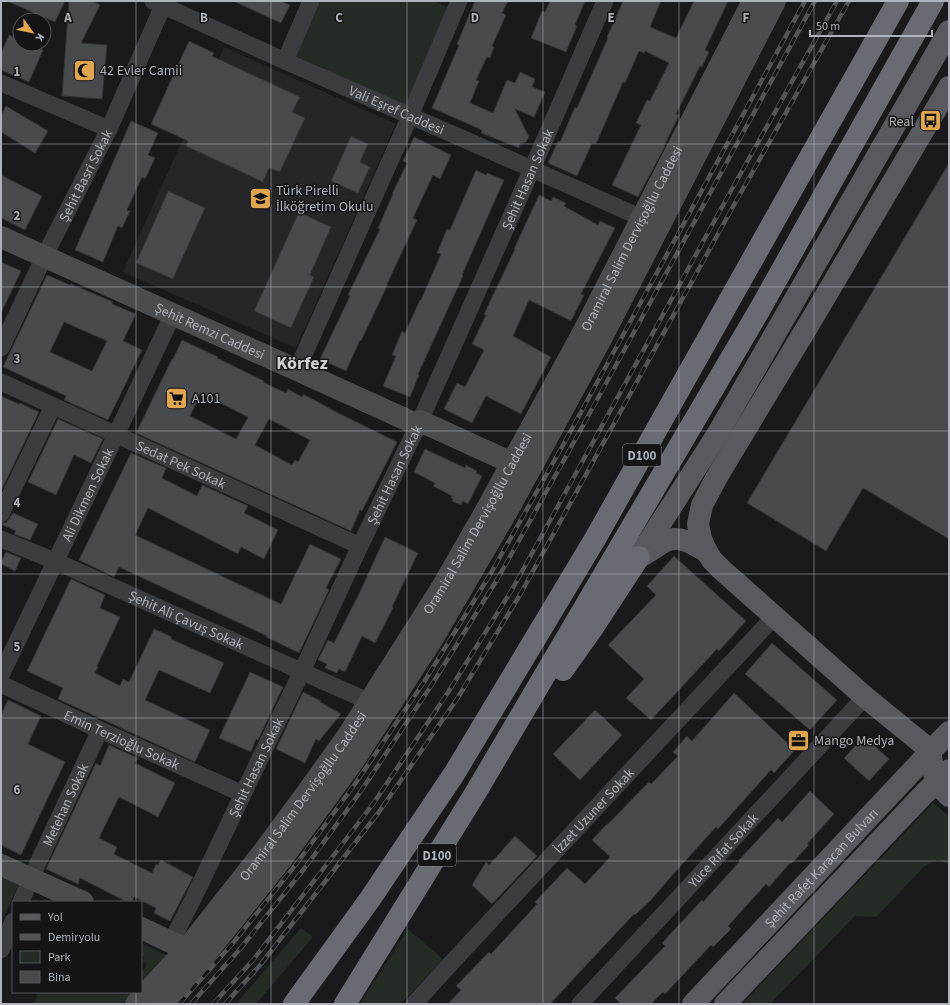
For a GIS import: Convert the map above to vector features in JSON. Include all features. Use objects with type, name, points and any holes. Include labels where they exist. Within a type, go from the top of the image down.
[{"type":"highway","name":"D100","points":[[294,1004],[370,899],[454,774],[594,539],[898,1]]},
{"type":"highway","name":"D100","points":[[336,1004],[398,918],[476,792],[760,309],[933,1]]},
{"type":"highway","points":[[476,792],[592,629],[640,557]]},
{"type":"highway","points":[[278,1004],[370,899]]},
{"type":"highway","points":[[345,1004],[398,918]]},
{"type":"main road","name":"Oramiral Salim Dervişoğllu Caddesi","points":[[161,1004],[186,951],[264,851],[347,738],[444,582],[483,516],[586,327],[753,1]]},
{"type":"main road","name":"Oramiral Salim Dervişoğllu Caddesi","points":[[136,1004],[186,951],[281,860],[350,766],[392,703],[433,638],[514,499],[594,352],[774,1]]},
{"type":"main road","points":[[640,557],[717,435],[949,31]]},
{"type":"main road","points":[[945,783],[930,752],[924,745],[865,697],[712,560],[701,539],[698,524],[702,505],[718,475],[949,87]]},
{"type":"main road","name":"Şehit Remzi Caddesi","points":[[1,237],[297,370],[512,463]]},
{"type":"main road","points":[[717,435],[812,319]]},
{"type":"main road","points":[[640,557],[668,540],[682,539],[693,543],[707,552]]},
{"type":"main road","name":"Şehit Rafet Karacan Bulvarı","points":[[693,1004],[949,732]]},
{"type":"main road","name":"Şehit Rafet Karacan Bulvarı","points":[[725,1004],[945,783]]},
{"type":"main road","points":[[1,865],[81,901]]},
{"type":"main road","points":[[142,929],[186,951]]},
{"type":"street","points":[[285,61],[311,1]]},
{"type":"street","points":[[297,370],[410,116],[459,1]]},
{"type":"street","name":"Şehit Hasan Sokak","points":[[186,951],[194,897],[419,423],[605,1]]},
{"type":"street","name":"Vali Eşref Caddesi","points":[[160,2],[285,61],[642,218]]},
{"type":"street","name":"Şehit Basri Sokak","points":[[1,348],[44,257],[109,129],[160,2]]},
{"type":"street","points":[[1,83],[109,129]]},
{"type":"street","name":"Ali Dikmen Sokak","points":[[1,675],[173,314]]},
{"type":"street","name":"Sedat Pek Sokak","points":[[1,382],[360,546]]},
{"type":"street","points":[[1,514],[53,406]]},
{"type":"street","name":"Şehit Ali Çavuş Sokak","points":[[1,539],[56,561],[370,702]]},
{"type":"street","name":"İzzet Uzuner Sokak","points":[[414,1004],[774,617]]},
{"type":"street","name":"Emin Terzioğlu Sokak","points":[[1,684],[243,794]]},
{"type":"street","name":"Yüce Rıfat Sokak","points":[[580,1004],[865,697]]},
{"type":"street","name":"Metehan Sokak","points":[[21,901],[100,730]]},
{"type":"street","points":[[1,950],[12,923]]},
{"type":"shaded area","name":"Türk Pirelli İlköğretim Okulu","points":[[224,47],[396,124],[296,348],[123,272]]},
{"type":"green space","points":[[320,1],[434,1],[450,8],[406,105],[295,56]]},
{"type":"green space","points":[[933,803],[949,816],[949,865],[938,859],[924,867],[876,917],[855,916],[770,1004],[742,1004]]},
{"type":"green space","points":[[1,876],[19,884],[1,923]]},
{"type":"green space","points":[[301,928],[313,937],[256,1004],[236,1004]]},
{"type":"green space","points":[[408,929],[443,959],[401,1004],[360,1004]]},
{"type":"green space","points":[[142,943],[168,956],[142,984],[142,973],[147,963],[143,961],[144,957],[142,956]]},
{"type":"green space","points":[[38,993],[133,993],[122,1004],[33,1004]]},
{"type":"building","points":[[7,1],[65,1],[55,22],[52,21],[52,12],[32,12]]},
{"type":"building","name":"42 Evler Camii","points":[[69,1],[93,1],[100,5],[81,43],[107,45],[102,99],[62,96]]},
{"type":"building","points":[[233,1],[280,1],[290,5],[281,23]]},
{"type":"building","points":[[475,1],[508,1],[502,13],[506,15],[492,46],[494,47],[490,58],[487,57],[476,80],[479,81],[470,103],[493,113],[507,80],[515,83],[520,72],[535,79],[532,87],[545,92],[534,117],[515,109],[529,137],[526,142],[520,144],[519,148],[481,133],[482,130],[432,108],[459,45],[457,44]]},
{"type":"building","points":[[550,1],[585,1],[575,25],[577,26],[566,52],[531,38],[542,11],[545,12]]},
{"type":"building","points":[[623,1],[661,1],[650,27],[676,38],[694,1],[728,1],[705,50],[709,52],[702,67],[700,66],[676,114],[679,115],[665,146],[638,197],[612,185],[641,125],[636,123],[647,100],[650,101],[669,63],[645,51],[644,53],[639,51],[625,83],[623,82],[596,144],[592,143],[577,176],[548,163],[558,141],[560,142],[575,107],[577,108]]},
{"type":"building","points":[[9,35],[12,36],[12,52],[42,52],[29,82],[1,70],[1,53]]},
{"type":"building","points":[[189,41],[214,53],[212,56],[300,97],[292,112],[305,118],[280,172],[269,168],[263,182],[186,146],[188,141],[151,124]]},
{"type":"building","points":[[6,106],[48,131],[35,153],[1,132],[1,115]]},
{"type":"building","points":[[131,121],[158,133],[148,155],[155,158],[145,179],[142,177],[127,210],[130,211],[122,228],[118,226],[103,262],[75,250]]},
{"type":"building","points":[[351,136],[368,144],[360,162],[370,167],[358,193],[331,181]]},
{"type":"building","points":[[414,137],[451,155],[440,179],[433,175],[413,218],[417,220],[346,371],[320,359],[350,296],[348,295],[380,229],[378,228],[407,163],[403,161]]},
{"type":"building","points":[[949,163],[949,539],[863,488],[826,551],[747,503]]},
{"type":"building","points":[[476,170],[486,175],[487,173],[504,180],[462,275],[463,276],[418,374],[419,375],[410,397],[383,386],[396,356],[392,355],[402,331],[405,333],[421,300],[441,254],[437,253],[447,229],[450,230]]},
{"type":"building","points":[[1,175],[42,196],[25,230],[1,218]]},
{"type":"building","points":[[168,191],[205,208],[173,279],[136,263]]},
{"type":"building","points":[[539,195],[551,201],[553,197],[566,203],[564,206],[598,225],[600,221],[615,228],[581,294],[584,295],[571,321],[529,300],[513,336],[551,357],[521,414],[486,396],[472,423],[444,409],[457,383],[465,387],[484,350],[472,344],[486,315],[484,314]]},
{"type":"building","points":[[299,212],[331,227],[310,275],[314,277],[291,328],[254,311]]},
{"type":"building","points":[[1,262],[21,271],[1,313]]},
{"type":"building","points":[[47,275],[113,302],[112,304],[136,314],[123,341],[142,350],[108,420],[64,400],[66,396],[3,367]],"holes":[[[64,322],[107,341],[92,371],[50,352]]]},
{"type":"building","points":[[182,340],[286,393],[288,389],[302,397],[303,394],[397,442],[362,511],[360,510],[351,531],[136,433]],"holes":[[[201,393],[248,417],[236,439],[190,416]],[[269,419],[310,440],[298,462],[295,460],[292,465],[255,445]]]},
{"type":"building","points":[[1,396],[39,412],[1,491]]},
{"type":"building","points":[[58,419],[103,439],[91,463],[74,455],[56,495],[28,482]]},
{"type":"building","points":[[425,449],[465,468],[466,465],[477,471],[476,473],[482,476],[468,504],[463,501],[461,505],[452,501],[452,496],[433,486],[435,483],[414,472]]},
{"type":"building","points":[[131,453],[166,468],[162,478],[197,496],[202,485],[248,506],[244,513],[278,530],[264,559],[241,547],[238,554],[148,508],[135,535],[281,604],[310,544],[341,559],[326,588],[329,590],[299,653],[266,637],[267,636],[119,567],[114,577],[79,560]]},
{"type":"building","points":[[13,513],[38,524],[30,540],[14,534],[16,531],[1,524],[7,522]]},
{"type":"building","points":[[385,537],[418,553],[375,643],[362,636],[345,672],[339,669],[337,673],[325,668],[327,664],[318,660],[328,640],[334,643],[360,592]]},
{"type":"building","points":[[6,552],[21,558],[15,571],[1,564]]},
{"type":"building","points":[[674,556],[746,621],[719,651],[717,649],[651,720],[626,698],[644,679],[608,645],[656,595],[647,586]]},
{"type":"building","points":[[71,579],[105,595],[100,608],[120,617],[95,673],[120,686],[123,679],[129,682],[154,629],[172,637],[171,639],[224,663],[210,693],[159,670],[145,700],[210,730],[195,762],[58,699],[63,688],[27,671]]},
{"type":"building","points":[[772,643],[837,700],[810,730],[745,674]]},
{"type":"building","points":[[250,672],[283,687],[258,740],[256,739],[251,752],[219,738]]},
{"type":"building","points":[[303,692],[321,701],[320,702],[341,714],[319,741],[316,739],[305,763],[276,749]]},
{"type":"building","points":[[734,693],[795,750],[774,773],[771,770],[718,829],[716,827],[651,900],[635,915],[634,914],[550,1004],[448,1004],[461,990],[456,986],[489,952],[491,954],[537,904],[535,902],[567,868],[585,884],[610,857],[592,840],[649,782],[651,784],[678,756],[673,752],[687,736],[692,741]]},
{"type":"building","points":[[8,700],[41,716],[28,744],[65,762],[21,855],[1,845],[1,715]]},
{"type":"building","points":[[595,710],[622,735],[580,780],[553,754]]},
{"type":"building","points":[[864,736],[889,759],[869,781],[844,758]]},
{"type":"building","points":[[109,745],[138,758],[135,763],[175,783],[158,817],[119,797],[99,838],[117,847],[114,854],[152,873],[156,864],[158,865],[161,860],[193,877],[170,921],[154,913],[156,908],[134,897],[132,901],[125,901],[80,878],[78,884],[46,869],[96,763],[100,766]]},
{"type":"building","points":[[810,791],[834,814],[807,844],[809,845],[791,864],[790,863],[769,887],[766,884],[728,926],[731,929],[713,947],[711,945],[665,994],[663,992],[651,1004],[621,1004],[615,998],[665,946],[662,943],[702,900],[703,902],[778,818],[782,822]]},
{"type":"building","points":[[515,836],[537,856],[492,904],[472,885],[486,862],[489,865]]},
{"type":"railway","points":[[179,1004],[233,943],[297,863],[355,784],[424,682],[491,573],[562,447],[805,1]]},
{"type":"railway","points":[[191,1004],[240,949],[304,869],[361,791],[431,686],[498,578],[815,1]]},
{"type":"railway","points":[[213,1004],[254,959],[373,804],[447,694],[513,588],[837,1]]},
{"type":"railway","points":[[225,1004],[261,964],[379,812],[457,699],[521,593],[735,203],[849,1]]},
{"type":"place","name":"42 Evler Camii","points":[[84,70]]},
{"type":"place","name":"Real","points":[[930,121]]},
{"type":"place","name":"Türk Pirelli İlköğretim Okulu","points":[[260,198]]},
{"type":"place","name":"A101","points":[[176,398]]},
{"type":"place","name":"Mango Medya","points":[[799,740]]},
{"type":"district","name":"Körfez","points":[[302,363]]}]
